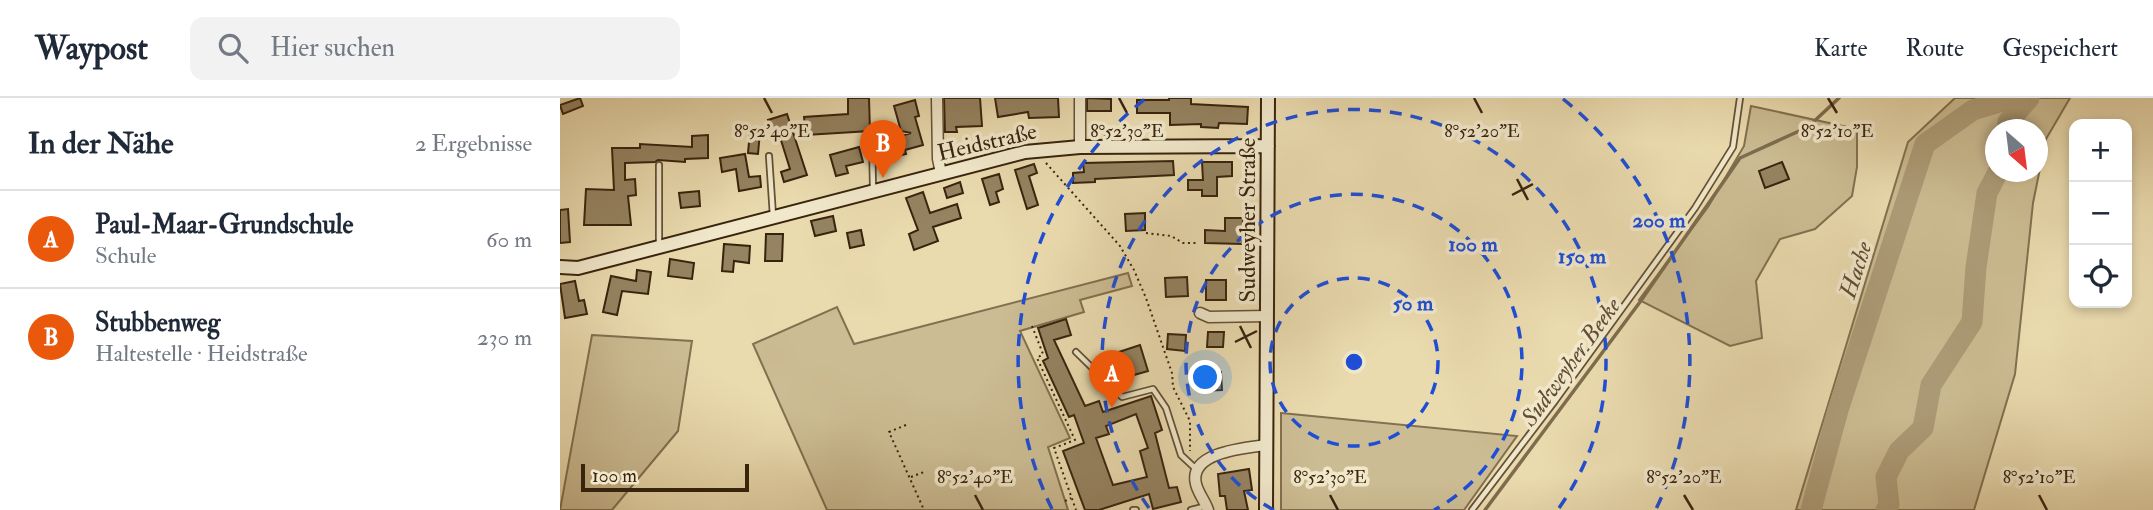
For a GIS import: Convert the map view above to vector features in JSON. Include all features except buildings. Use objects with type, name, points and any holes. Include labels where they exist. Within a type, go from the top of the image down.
[{"type":"street","points":[[937,98],[938,159],[941,173]]},
{"type":"street","points":[[1080,98],[1080,147]]},
{"type":"street","name":"Sudweyher Straße","points":[[1265,510],[1268,98]]},
{"type":"street","name":"Heidstraße","points":[[560,267],[578,268],[1040,149],[1268,146]]},
{"type":"street","points":[[1200,313],[1209,317],[1267,316]]},
{"type":"street","points":[[1208,508],[1195,482],[1196,470],[1205,459],[1246,447],[1266,445]]},
{"type":"lane","points":[[1472,510],[1695,208],[1733,147],[1740,98]]},
{"type":"lane","points":[[872,136],[873,190]]},
{"type":"lane","points":[[769,156],[773,217]]},
{"type":"lane","points":[[659,165],[659,246]]},
{"type":"lane","points":[[1076,352],[1122,397],[1153,389],[1166,408],[1181,455],[1196,470]]},
{"type":"lane","points":[[1191,510],[1208,508]]},
{"type":"path","points":[[1040,149],[1048,166],[1120,246],[1134,270],[1172,373],[1173,387],[1190,421],[1189,448],[1196,470]]},
{"type":"path","points":[[1146,233],[1171,236],[1183,243],[1196,243]]},
{"type":"path","points":[[1032,326],[1043,354],[1037,358],[1075,440],[1054,448],[1076,510]]},
{"type":"path","points":[[906,425],[889,432],[924,510]]},
{"type":"path","points":[[910,478],[924,472]]},
{"type":"path","points":[[1065,501],[1072,498]]},
{"type":"shaded area","points":[[1955,98],[2070,98],[2048,136],[2048,119],[1985,119],[1985,182],[2037,182],[2015,374],[1974,510],[1796,510],[1908,142]]},
{"type":"shaded area","points":[[1751,106],[1857,129],[1857,167],[1852,196],[1815,229],[1780,239],[1756,281],[1762,338],[1730,346],[1639,300],[1708,207],[1744,146]]},
{"type":"shaded area","points":[[1128,273],[1132,286],[1080,300],[1084,312],[1020,331],[1070,438],[1048,447],[1068,510],[827,510],[753,344],[837,307],[854,344]]},
{"type":"shaded area","points":[[592,335],[692,341],[678,431],[612,510],[560,510]]},
{"type":"shaded area","points":[[1281,413],[1517,436],[1464,510],[1281,510]]},
{"type":"waterway","name":"Sudweyher Beeke","points":[[1485,510],[1640,302],[1740,158],[1808,127],[1839,98]]},
{"type":"waterway","name":"Hache","points":[[1811,510],[1838,410],[1925,144],[1973,110],[2013,98]]},
{"type":"waterway","name":"Hache","points":[[2011,119],[2029,98]]},
{"type":"waterway","name":"Hache","points":[[1886,510],[1889,505],[1886,477],[1899,451],[1923,428],[1931,385],[1972,322],[1976,267],[1987,193],[1993,182]]},
{"type":"place","name":"Stubbenweg","points":[[883,178]]},
{"type":"place","name":"Paul-Maar-Grundschule","points":[[1112,408]]}]
